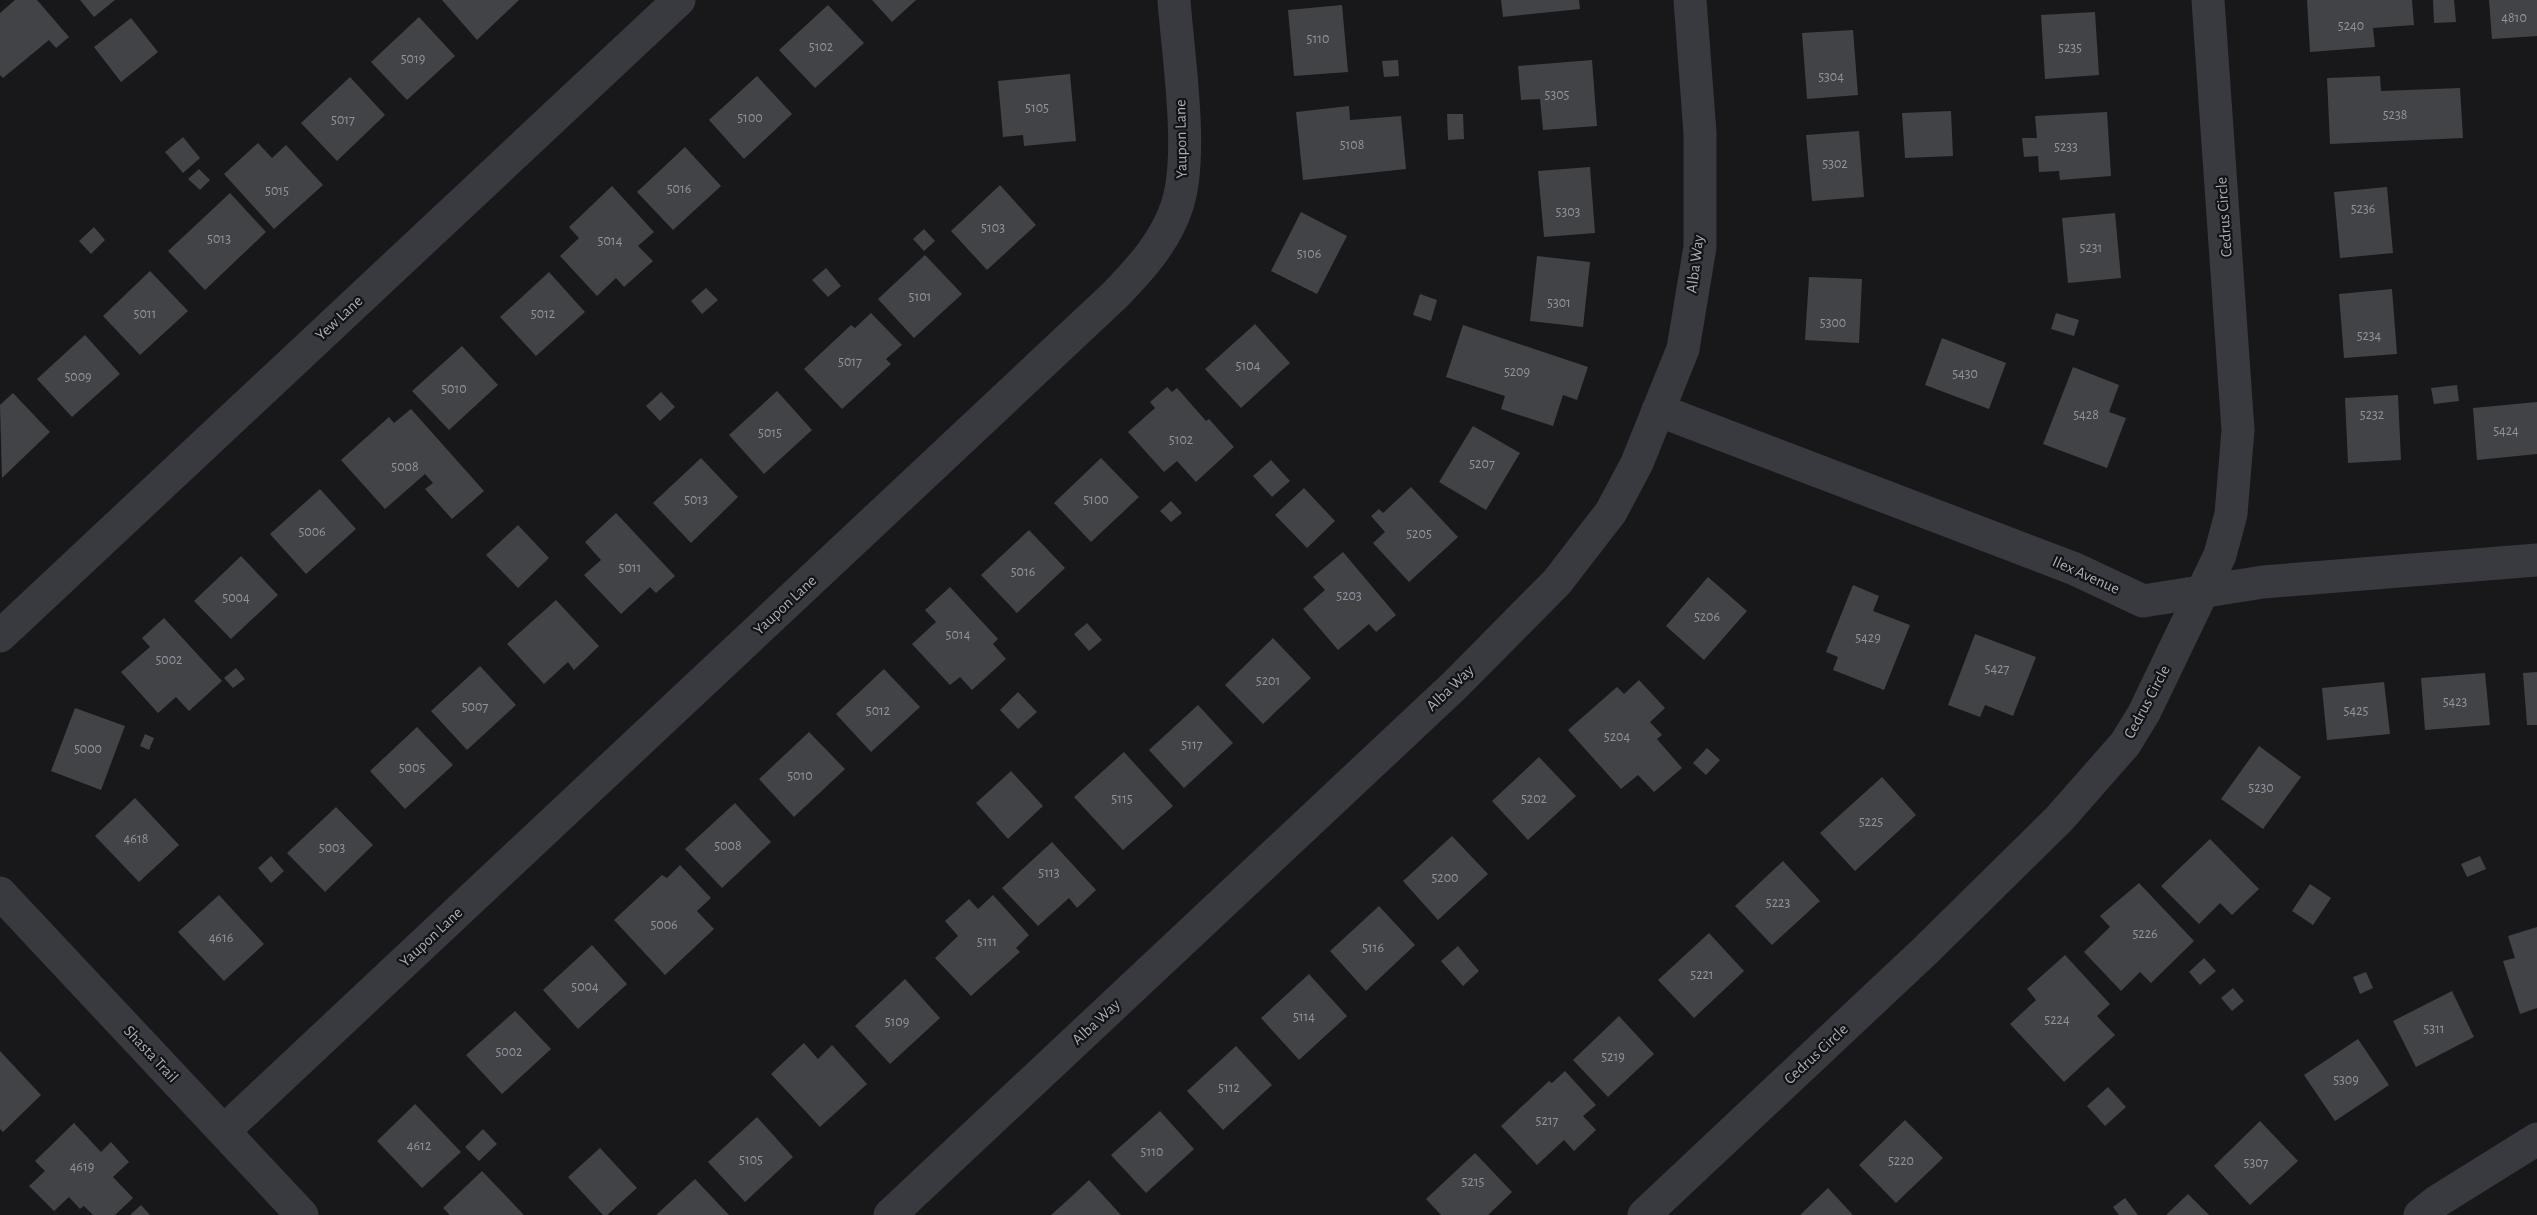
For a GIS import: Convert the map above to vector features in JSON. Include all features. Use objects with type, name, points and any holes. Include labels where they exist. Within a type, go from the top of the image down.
[{"type":"street","name":"Yew Lane","points":[[0,636],[679,0]]},
{"type":"street","name":"Yaupon Lane","points":[[224,1131],[1115,296],[1147,261],[1162,240],[1177,206],[1184,176],[1184,144],[1174,0]]},
{"type":"street","name":"Alba Way","points":[[890,1215],[1455,685],[1557,582],[1611,512],[1637,462],[1683,349],[1700,247],[1700,134],[1690,0]]},
{"type":"street","name":"Cedrus Circle","points":[[1644,1215],[1925,951],[2058,819],[2125,744],[2144,713],[2220,555],[2231,514],[2238,430],[2208,0]]},
{"type":"street","name":"Ilex Avenue","points":[[1658,410],[2076,568],[2143,601],[2263,582],[2537,560]]},
{"type":"street","name":"Shasta Trail","points":[[0,893],[302,1215]]},
{"type":"street","points":[[2420,1215],[2436,1202],[2537,1139]]},
{"type":"building","points":[[15,0],[37,0],[69,37],[56,48],[49,40],[3,78],[0,75],[0,13]]},
{"type":"building","points":[[80,0],[115,0],[94,17]]},
{"type":"building","points":[[442,0],[519,0],[477,40]]},
{"type":"building","points":[[872,0],[916,0],[892,22]]},
{"type":"building","points":[[1501,0],[1579,0],[1580,9],[1503,17]]},
{"type":"building","points":[[2307,0],[2412,0],[2414,25],[2373,28],[2375,47],[2310,52]]},
{"type":"building","points":[[2433,0],[2454,0],[2456,22],[2434,23]]},
{"type":"building","points":[[2489,0],[2537,0],[2537,36],[2492,39]]},
{"type":"building","points":[[828,5],[864,43],[815,88],[779,50]]},
{"type":"building","points":[[1342,5],[1348,72],[1294,76],[1288,10]]},
{"type":"building","points":[[2095,12],[2099,75],[2045,79],[2041,15]]},
{"type":"building","points":[[419,17],[455,56],[407,100],[371,62]]},
{"type":"building","points":[[131,18],[158,52],[121,82],[94,47]]},
{"type":"building","points":[[1853,30],[1858,95],[1807,99],[1802,33]]},
{"type":"building","points":[[1398,60],[1399,76],[1384,77],[1382,61]]},
{"type":"building","points":[[1592,60],[1597,126],[1543,130],[1540,99],[1521,100],[1518,66]]},
{"type":"building","points":[[1070,74],[1076,141],[1024,146],[1023,135],[1003,137],[998,81]]},
{"type":"building","points":[[757,76],[792,114],[744,159],[709,120]]},
{"type":"building","points":[[2380,76],[2381,91],[2460,88],[2463,138],[2330,144],[2327,78]]},
{"type":"building","points":[[350,77],[385,115],[337,161],[301,123]]},
{"type":"building","points":[[1349,106],[1350,120],[1401,116],[1406,169],[1303,180],[1296,112]]},
{"type":"building","points":[[1951,111],[1953,156],[1905,158],[1902,113]]},
{"type":"building","points":[[2107,112],[2111,176],[2060,180],[2059,171],[2039,172],[2038,156],[2024,157],[2022,138],[2037,138],[2035,116]]},
{"type":"building","points":[[1447,114],[1463,114],[1464,139],[1448,140]]},
{"type":"building","points":[[1859,131],[1864,197],[1812,201],[1806,135]]},
{"type":"building","points":[[183,137],[200,158],[183,173],[165,152]]},
{"type":"building","points":[[258,143],[272,158],[286,145],[323,185],[274,229],[224,174]]},
{"type":"building","points":[[685,147],[721,186],[673,230],[637,192]]},
{"type":"building","points":[[1590,167],[1595,233],[1544,237],[1538,171]]},
{"type":"building","points":[[199,169],[210,180],[200,190],[188,179]]},
{"type":"building","points":[[1000,185],[1036,225],[987,270],[951,231]]},
{"type":"building","points":[[612,186],[654,232],[638,246],[653,261],[624,287],[616,278],[597,296],[560,256],[579,238],[569,227]]},
{"type":"building","points":[[2387,187],[2393,253],[2340,258],[2334,192]]},
{"type":"building","points":[[230,193],[266,232],[205,290],[168,251]]},
{"type":"building","points":[[1301,212],[1347,236],[1317,294],[1271,271]]},
{"type":"building","points":[[2115,213],[2121,278],[2068,283],[2062,218]]},
{"type":"building","points":[[94,227],[105,240],[91,254],[79,241]]},
{"type":"building","points":[[924,229],[935,241],[924,251],[913,239]]},
{"type":"building","points":[[925,255],[962,294],[914,338],[878,299]]},
{"type":"building","points":[[1537,256],[1590,262],[1583,327],[1530,321]]},
{"type":"building","points":[[826,268],[841,286],[828,297],[812,280]]},
{"type":"building","points":[[150,271],[188,311],[140,355],[103,316]]},
{"type":"building","points":[[549,272],[585,312],[536,356],[500,317]]},
{"type":"building","points":[[1809,277],[1862,279],[1859,343],[1805,340]]},
{"type":"building","points":[[706,288],[718,300],[702,314],[691,301]]},
{"type":"building","points":[[2392,289],[2397,354],[2344,358],[2339,294]]},
{"type":"building","points":[[1420,294],[1437,300],[1431,321],[1413,315]]},
{"type":"building","points":[[871,313],[902,345],[886,359],[891,364],[842,409],[804,369],[851,325],[855,328]]},
{"type":"building","points":[[2056,313],[2079,320],[2074,336],[2051,329]]},
{"type":"building","points":[[1255,324],[1290,363],[1241,408],[1205,369]]},
{"type":"building","points":[[1463,325],[1588,367],[1577,400],[1563,395],[1553,426],[1501,409],[1505,396],[1446,377]]},
{"type":"building","points":[[85,335],[120,374],[72,417],[37,379]]},
{"type":"building","points":[[1942,338],[2006,363],[1989,409],[1925,385]]},
{"type":"building","points":[[462,346],[498,385],[449,430],[412,391]]},
{"type":"building","points":[[2073,367],[2119,385],[2109,412],[2126,418],[2107,468],[2043,444]]},
{"type":"building","points":[[2457,385],[2459,401],[2434,404],[2431,388]]},
{"type":"building","points":[[1167,387],[1172,392],[1177,388],[1206,421],[1209,419],[1234,447],[1196,482],[1177,461],[1164,472],[1128,432],[1155,408],[1150,402]]},
{"type":"building","points":[[777,391],[812,430],[764,474],[729,435]]},
{"type":"building","points":[[661,392],[675,407],[660,421],[646,406]]},
{"type":"building","points":[[13,393],[50,432],[2,478],[0,405]]},
{"type":"building","points":[[2398,395],[2401,460],[2348,463],[2345,398]]},
{"type":"building","points":[[2537,402],[2537,454],[2477,460],[2473,408]]},
{"type":"building","points":[[411,409],[484,491],[452,519],[425,489],[433,483],[425,474],[385,509],[341,460],[389,417],[394,423]]},
{"type":"building","points":[[1473,426],[1520,453],[1486,510],[1439,482]]},
{"type":"building","points":[[701,458],[738,497],[691,543],[653,503]]},
{"type":"building","points":[[1101,458],[1139,497],[1091,542],[1054,503]]},
{"type":"building","points":[[1271,460],[1290,481],[1272,497],[1253,476]]},
{"type":"building","points":[[1411,487],[1458,537],[1409,582],[1373,543],[1385,532],[1371,516],[1379,509],[1383,513]]},
{"type":"building","points":[[1304,488],[1335,521],[1307,548],[1275,515]]},
{"type":"building","points":[[320,489],[356,529],[306,574],[270,534]]},
{"type":"building","points":[[1171,501],[1182,513],[1171,522],[1160,511]]},
{"type":"building","points":[[616,513],[675,576],[656,593],[650,587],[621,614],[584,575],[601,560],[585,542]]},
{"type":"building","points":[[518,525],[549,558],[518,588],[486,555]]},
{"type":"building","points":[[1029,530],[1065,568],[1017,613],[981,575]]},
{"type":"building","points":[[1343,552],[1396,615],[1376,632],[1369,624],[1338,650],[1303,609],[1325,590],[1313,577]]},
{"type":"building","points":[[241,556],[278,595],[231,639],[194,601]]},
{"type":"building","points":[[1708,577],[1747,611],[1704,660],[1666,626]]},
{"type":"building","points":[[1853,585],[1879,596],[1873,611],[1910,625],[1884,690],[1833,670],[1838,657],[1826,652]]},
{"type":"building","points":[[950,587],[998,639],[993,644],[1006,659],[972,690],[960,677],[950,685],[912,644],[936,622],[925,610]]},
{"type":"building","points":[[556,600],[599,646],[574,670],[568,662],[544,684],[507,644]]},
{"type":"building","points":[[164,618],[222,681],[189,711],[176,697],[158,713],[121,672],[150,647],[142,638]]},
{"type":"building","points":[[1087,623],[1102,640],[1089,651],[1074,634]]},
{"type":"building","points":[[1975,634],[2036,657],[2013,716],[1985,705],[1980,717],[1948,705]]},
{"type":"building","points":[[1273,638],[1311,678],[1263,724],[1225,685]]},
{"type":"building","points":[[480,666],[516,705],[467,750],[431,711]]},
{"type":"building","points":[[236,668],[245,679],[233,688],[224,678]]},
{"type":"building","points":[[884,669],[920,707],[871,752],[836,714]]},
{"type":"building","points":[[2537,672],[2537,725],[2527,725],[2523,673]]},
{"type":"building","points":[[2485,673],[2490,725],[2425,730],[2421,678]]},
{"type":"building","points":[[1639,680],[1665,708],[1650,722],[1662,735],[1657,739],[1682,768],[1654,792],[1638,775],[1621,789],[1568,730],[1617,687],[1624,694]]},
{"type":"building","points":[[2384,682],[2390,734],[2327,740],[2322,688]]},
{"type":"building","points":[[1018,692],[1037,712],[1018,729],[1000,710]]},
{"type":"building","points":[[1198,705],[1233,743],[1184,788],[1149,750]]},
{"type":"building","points":[[75,708],[125,726],[101,790],[51,771]]},
{"type":"building","points":[[417,727],[453,765],[405,809],[370,771]]},
{"type":"building","points":[[809,732],[845,769],[794,817],[759,779]]},
{"type":"building","points":[[145,734],[154,738],[149,750],[140,746]]},
{"type":"building","points":[[2259,746],[2301,777],[2263,829],[2221,799]]},
{"type":"building","points":[[1707,748],[1720,760],[1706,775],[1693,763]]},
{"type":"building","points":[[1124,752],[1173,806],[1123,850],[1074,797]]},
{"type":"building","points":[[1539,757],[1576,796],[1528,840],[1492,801]]},
{"type":"building","points":[[1011,771],[1043,806],[1008,839],[976,803]]},
{"type":"building","points":[[1882,777],[1916,815],[1855,871],[1820,833]]},
{"type":"building","points":[[135,798],[179,845],[139,882],[95,836]]},
{"type":"building","points":[[735,803],[771,842],[722,888],[685,849]]},
{"type":"building","points":[[336,807],[373,845],[325,892],[287,853]]},
{"type":"building","points":[[1452,836],[1488,874],[1438,920],[1403,881]]},
{"type":"building","points":[[2210,839],[2259,889],[2232,915],[2220,903],[2199,924],[2161,886]]},
{"type":"building","points":[[1052,842],[1096,890],[1077,908],[1069,898],[1038,926],[1002,888]]},
{"type":"building","points":[[271,856],[284,871],[271,883],[258,868]]},
{"type":"building","points":[[2480,856],[2486,869],[2467,877],[2461,864]]},
{"type":"building","points":[[1783,861],[1820,901],[1772,945],[1735,906]]},
{"type":"building","points":[[680,865],[711,898],[697,911],[714,929],[665,975],[614,920],[662,875],[667,878]]},
{"type":"building","points":[[2139,883],[2194,941],[2151,983],[2140,972],[2121,991],[2084,952],[2110,927],[2100,916]]},
{"type":"building","points":[[2310,884],[2331,898],[2313,925],[2292,911]]},
{"type":"building","points":[[219,895],[264,944],[224,981],[178,932]]},
{"type":"building","points":[[993,895],[1029,935],[1016,948],[1020,952],[971,996],[935,958],[958,936],[945,921],[969,899],[978,909]]},
{"type":"building","points":[[1379,906],[1415,945],[1366,991],[1330,951]]},
{"type":"building","points":[[2537,927],[2537,1008],[2520,1014],[2503,961],[2515,958],[2508,936]]},
{"type":"building","points":[[1709,933],[1744,971],[1694,1018],[1658,980]]},
{"type":"building","points":[[592,945],[627,984],[578,1029],[543,990]]},
{"type":"building","points":[[1458,946],[1479,971],[1463,986],[1441,961]]},
{"type":"building","points":[[2065,955],[2110,1004],[2097,1016],[2115,1035],[2064,1082],[2010,1024],[2036,1000],[2027,989]]},
{"type":"building","points":[[2204,958],[2216,971],[2200,985],[2189,972]]},
{"type":"building","points":[[2366,972],[2373,988],[2360,994],[2353,977]]},
{"type":"building","points":[[1309,974],[1347,1016],[1299,1060],[1261,1018]]},
{"type":"building","points":[[905,979],[940,1018],[890,1064],[855,1026]]},
{"type":"building","points":[[2233,988],[2244,1001],[2232,1011],[2221,998]]},
{"type":"building","points":[[2452,991],[2474,1037],[2416,1067],[2393,1021]]},
{"type":"building","points":[[515,1011],[551,1049],[502,1094],[466,1055]]},
{"type":"building","points":[[1619,1016],[1654,1054],[1608,1097],[1573,1060]]},
{"type":"building","points":[[2358,1039],[2389,1085],[2335,1121],[2304,1075]]},
{"type":"building","points":[[804,1043],[818,1059],[832,1045],[867,1084],[820,1127],[771,1074]]},
{"type":"building","points":[[1236,1046],[1272,1085],[1223,1130],[1187,1091]]},
{"type":"building","points":[[0,1051],[41,1095],[3,1132],[0,1129]]},
{"type":"building","points":[[1565,1071],[1596,1105],[1583,1116],[1596,1130],[1574,1151],[1564,1140],[1537,1165],[1501,1126],[1549,1081],[1552,1083]]},
{"type":"building","points":[[2108,1087],[2126,1107],[2105,1126],[2087,1106]]},
{"type":"building","points":[[415,1104],[461,1152],[422,1188],[377,1141]]},
{"type":"building","points":[[1160,1111],[1194,1149],[1146,1193],[1111,1155]]},
{"type":"building","points":[[757,1117],[793,1157],[745,1202],[708,1162]]},
{"type":"building","points":[[1905,1120],[1943,1158],[1896,1203],[1859,1165]]},
{"type":"building","points":[[2260,1121],[2298,1161],[2250,1205],[2214,1166]]},
{"type":"building","points":[[74,1123],[101,1152],[111,1142],[129,1162],[113,1177],[133,1198],[115,1215],[93,1215],[84,1206],[80,1209],[69,1197],[54,1211],[29,1186],[45,1171],[35,1161]]},
{"type":"building","points":[[483,1129],[497,1144],[479,1161],[465,1147]]},
{"type":"building","points":[[600,1148],[637,1188],[607,1215],[603,1215],[568,1177]]},
{"type":"building","points":[[1475,1153],[1512,1192],[1488,1215],[1441,1215],[1426,1199]]},
{"type":"building","points":[[482,1171],[524,1215],[450,1215],[443,1208]]},
{"type":"building","points":[[695,1179],[729,1215],[656,1215]]},
{"type":"building","points":[[1089,1180],[1121,1215],[1051,1215],[1071,1197]]},
{"type":"building","points":[[1828,1188],[1853,1215],[1800,1215]]},
{"type":"building","points":[[2188,1194],[2209,1215],[2166,1215]]},
{"type":"building","points":[[2125,1198],[2138,1215],[2119,1215],[2113,1207]]},
{"type":"building","points":[[141,1205],[150,1215],[130,1215]]}]
